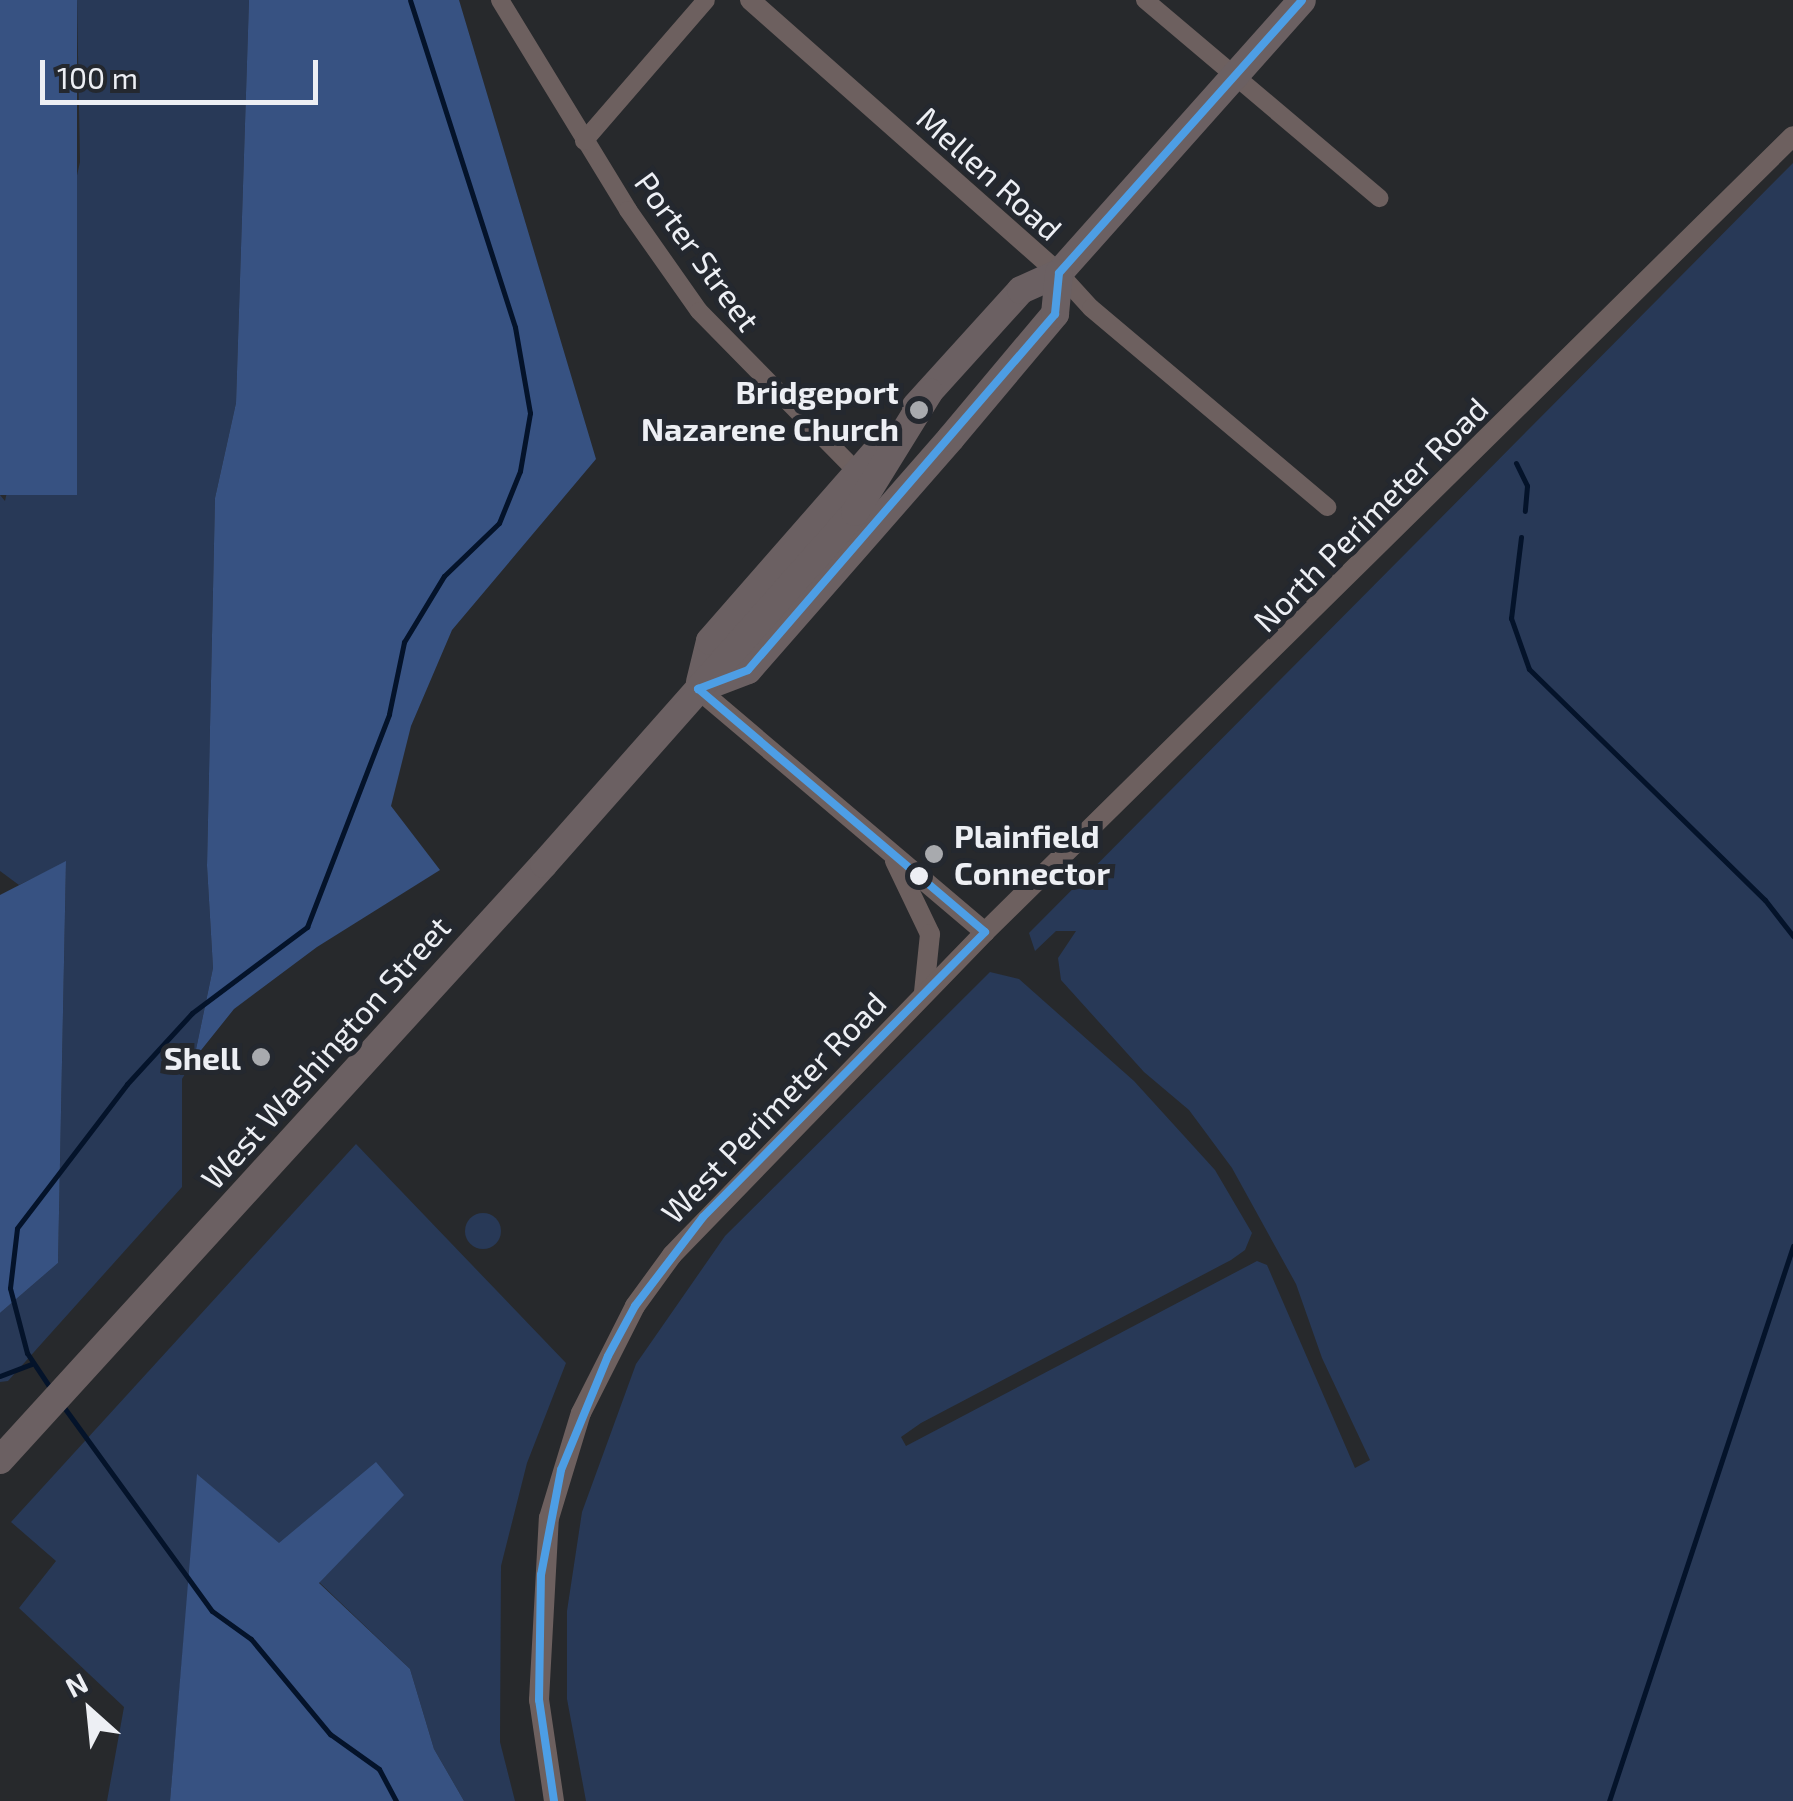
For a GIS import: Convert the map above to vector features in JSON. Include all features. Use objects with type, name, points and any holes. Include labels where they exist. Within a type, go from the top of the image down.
[{"type":"main road","name":"West Washington Street","points":[[698,689],[710,641],[857,472],[1021,290],[1058,273],[1302,0]]},
{"type":"main road","name":"West Washington Street","points":[[0,1460],[698,689],[748,670],[1056,314],[1058,273]]},
{"type":"main road","points":[[698,689],[855,512],[928,392]]},
{"type":"street","name":"Porter Street","points":[[500,0],[584,141],[719,337],[857,472]]},
{"type":"street","points":[[584,141],[706,0]]},
{"type":"street","name":"Mellen Road","points":[[750,0],[1058,273],[1090,308],[1327,508]]},
{"type":"street","points":[[1145,0],[1380,198]]},
{"type":"street","name":"North Perimeter Road","points":[[985,932],[1793,136]]},
{"type":"street","points":[[698,689],[985,932]]},
{"type":"street","points":[[889,850],[930,934],[924,994]]},
{"type":"street","name":"West Perimeter Road","points":[[554,1801],[538,1700],[541,1575],[549,1518],[581,1413],[635,1306],[703,1216],[985,932]]},
{"type":"shaded area","points":[[0,0],[77,0],[77,495],[0,495]]},
{"type":"shaded area","points":[[77,0],[249,0],[236,403],[215,498],[207,866],[213,968],[194,1059],[182,1079],[182,1187],[8,1381],[0,1382],[0,1313],[58,1263],[66,862],[19,885],[0,871],[0,495],[5,501],[80,162]]},
{"type":"shaded area","points":[[249,0],[459,0],[596,459],[452,630],[411,726],[391,806],[440,870],[317,947],[234,1009],[194,1059],[213,968],[207,866],[215,498],[236,403]]},
{"type":"shaded area","points":[[1793,163],[1793,1801],[586,1801],[567,1699],[567,1611],[582,1512],[636,1364],[725,1236],[990,972],[1019,979],[1134,1081],[1215,1170],[1252,1233],[1245,1250],[1231,1260],[921,1423],[901,1437],[906,1446],[1257,1261],[1267,1265],[1355,1468],[1370,1460],[1322,1358],[1296,1284],[1232,1168],[1189,1110],[1144,1072],[1061,980],[1058,958],[1076,931],[1056,931],[1035,951],[1029,933]]},
{"type":"shaded area","points":[[66,861],[58,1263],[0,1313],[0,895]]},
{"type":"shaded area","points":[[356,1144],[566,1363],[527,1463],[501,1566],[500,1742],[515,1801],[464,1801],[434,1749],[410,1669],[319,1582],[403,1495],[279,1544],[198,1475],[170,1801],[107,1801],[124,1707],[19,1608],[56,1561],[11,1522]]},
{"type":"shaded area","points":[[483,1213],[495,1219],[501,1231],[495,1243],[483,1249],[471,1243],[465,1231],[471,1219]]},
{"type":"shaded area","points":[[376,1462],[404,1495],[319,1583],[410,1669],[434,1749],[464,1801],[170,1801],[197,1474],[279,1543]]},
{"type":"waterway","points":[[51,1389],[27,1353],[10,1288],[17,1228],[127,1084],[192,1013],[307,927],[389,714],[404,642],[444,576],[499,523],[520,471],[530,413],[515,327],[410,0]]},
{"type":"waterway","points":[[1516,463],[1527,486],[1525,511]]},
{"type":"waterway","points":[[1521,537],[1511,618],[1529,669],[1765,900],[1793,936]]},
{"type":"waterway","points":[[1609,1801],[1793,1246]]},
{"type":"waterway","points":[[0,1376],[32,1364]]},
{"type":"waterway","points":[[63,1406],[212,1611],[251,1639],[330,1734],[379,1769],[396,1801]]},
{"type":"transit line","points":[[698,689],[748,670],[1055,314],[1059,273],[1302,0]]},
{"type":"transit line","points":[[554,1801],[539,1700],[541,1575],[561,1470],[608,1356],[635,1306],[703,1217],[985,932],[698,689]]},
{"type":"place","name":"Bridgeport Nazarene Church","points":[[919,410]]},
{"type":"place","name":"Plainfield Connector","points":[[934,854]]},
{"type":"place","name":"Shell","points":[[261,1057]]}]
